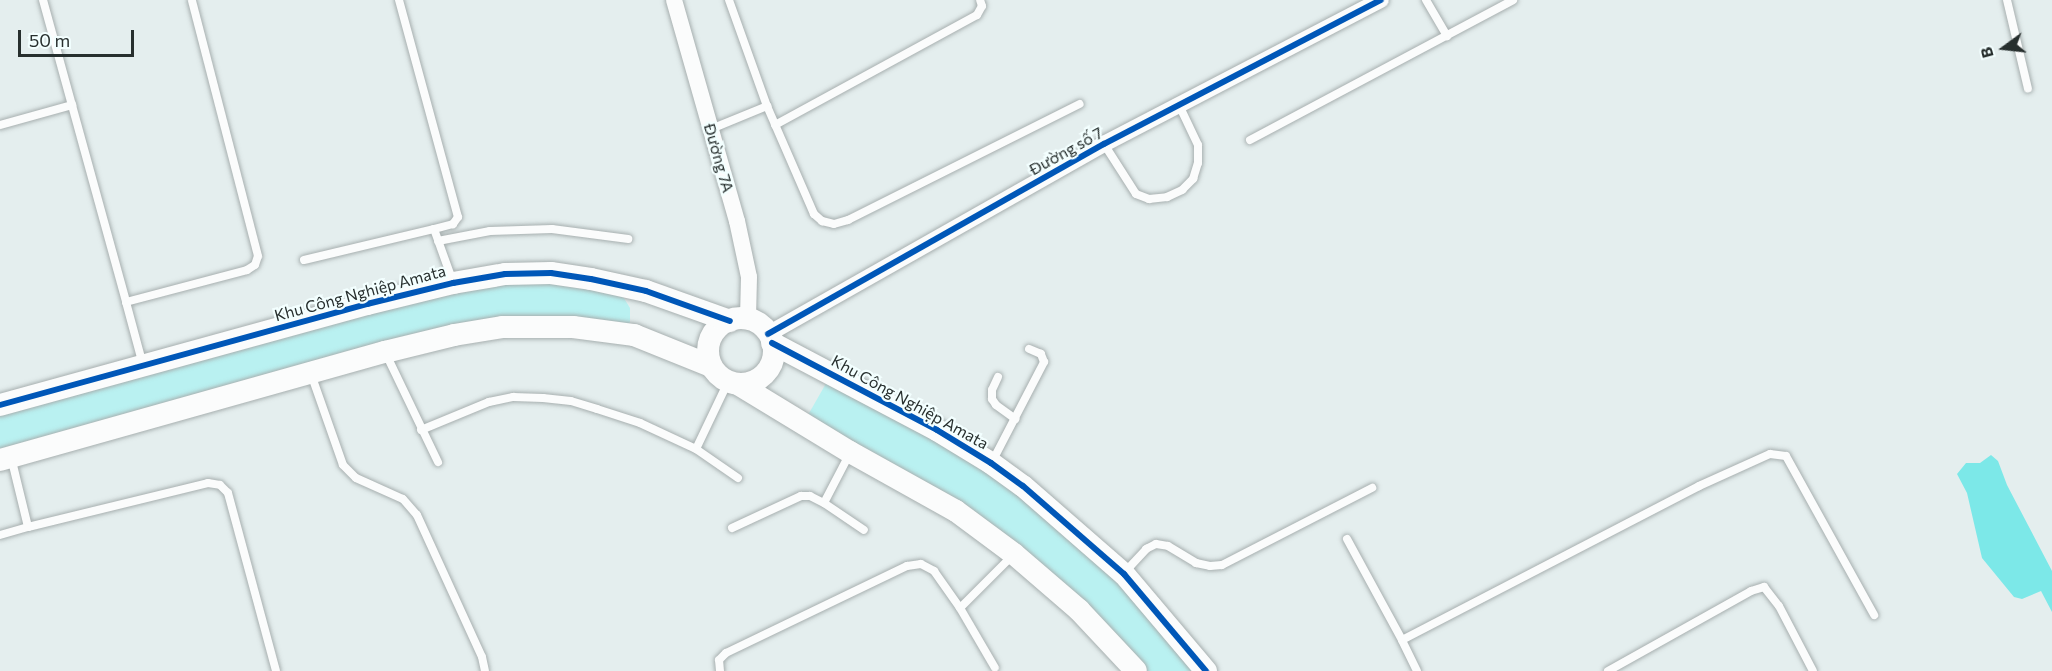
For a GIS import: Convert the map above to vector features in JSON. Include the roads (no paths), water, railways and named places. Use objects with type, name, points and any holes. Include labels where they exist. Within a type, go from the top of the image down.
[{"type":"street","name":"Đường 7A","points":[[674,0],[737,221],[749,277],[739,320]]},
{"type":"street","name":"Đường số 7","points":[[770,338],[1104,144],[1382,0]]},
{"type":"street","name":"Khu Công Nghiệp Amata","points":[[0,405],[453,283],[505,274],[551,273],[646,291],[739,320]]},
{"type":"street","points":[[733,383],[752,382],[765,373],[773,354],[770,338],[739,320],[721,325],[711,336],[708,356],[711,366],[718,375],[956,511],[1014,554],[1080,610],[1136,671]]},
{"type":"street","points":[[5,458],[385,352],[454,335],[503,327],[573,327],[634,335],[711,366]]},
{"type":"street","name":"Khu Công Nghiệp Amata","points":[[770,338],[928,425],[992,463],[1023,486],[1124,574],[1206,671]]},
{"type":"lane","points":[[43,0],[144,366]]},
{"type":"lane","points":[[126,302],[247,270],[255,265],[258,256],[192,0]]},
{"type":"lane","points":[[304,260],[453,224],[458,217],[399,0]]},
{"type":"lane","points":[[729,0],[767,106],[814,214],[822,221],[834,224],[848,220],[1080,104]]},
{"type":"lane","points":[[775,125],[977,15],[982,6],[980,0]]},
{"type":"lane","points":[[1426,0],[1447,36]]},
{"type":"lane","points":[[1250,140],[1513,0]]},
{"type":"lane","points":[[2007,0],[2028,89]]},
{"type":"lane","points":[[0,125],[72,105]]},
{"type":"lane","points":[[1104,144],[1136,194],[1149,199],[1167,198],[1182,190],[1192,179],[1198,163],[1198,146],[1179,105]]},
{"type":"lane","points":[[711,129],[767,106]]},
{"type":"lane","points":[[434,229],[453,283]]},
{"type":"lane","points":[[438,241],[490,231],[552,229],[628,239]]},
{"type":"lane","points":[[992,463],[1044,362],[1041,354],[1029,349]]},
{"type":"lane","points":[[385,352],[438,462]]},
{"type":"lane","points":[[311,374],[343,465],[356,478],[403,499],[417,515],[482,657],[485,671]]},
{"type":"lane","points":[[998,377],[992,390],[992,399],[996,405],[1015,419]]},
{"type":"lane","points":[[696,449],[733,383]]},
{"type":"lane","points":[[421,430],[489,402],[513,397],[571,400],[640,423],[696,449],[738,478]]},
{"type":"lane","points":[[824,503],[850,452]]},
{"type":"lane","points":[[1402,640],[1699,486],[1770,454],[1786,456],[1874,615]]},
{"type":"lane","points":[[5,458],[28,526]]},
{"type":"lane","points":[[0,535],[28,526],[207,483],[220,485],[228,493],[276,671]]},
{"type":"lane","points":[[1124,574],[1146,549],[1156,544],[1168,546],[1196,563],[1210,566],[1222,565],[1372,488]]},
{"type":"lane","points":[[732,528],[801,496],[810,496],[864,530]]},
{"type":"lane","points":[[1347,539],[1417,671]]},
{"type":"lane","points":[[960,608],[1014,554]]},
{"type":"lane","points":[[720,671],[719,660],[726,653],[908,566],[921,564],[934,570],[960,608],[995,668]]},
{"type":"lane","points":[[1608,671],[1752,591],[1764,587],[1779,606],[1813,671]]},
{"type":"water","points":[[1991,455],[1998,461],[2007,485],[2052,571],[2052,612],[2041,591],[2022,599],[2014,597],[1982,558],[1967,493],[1957,474],[1966,463],[1980,463]]}]
